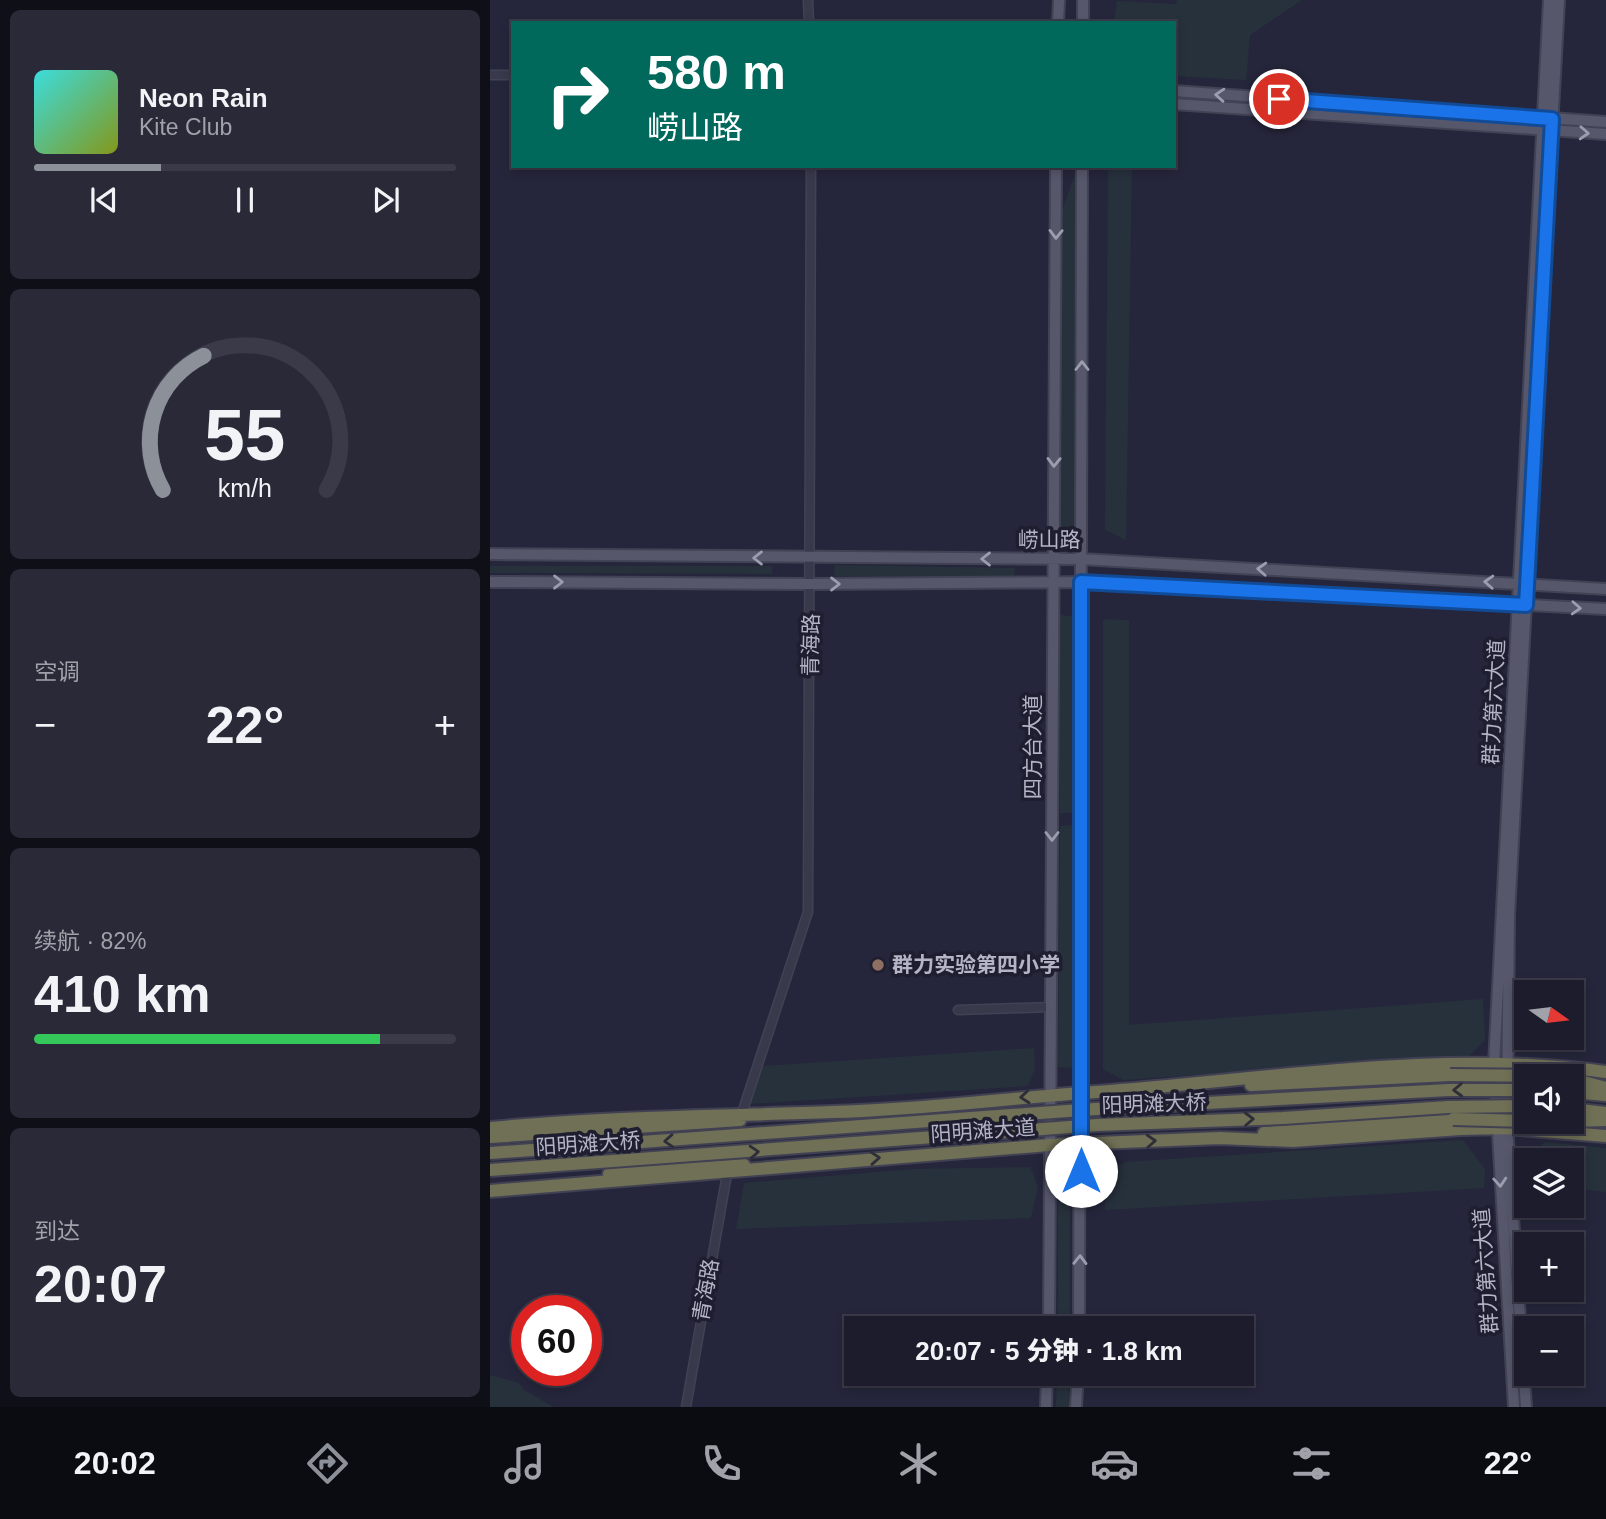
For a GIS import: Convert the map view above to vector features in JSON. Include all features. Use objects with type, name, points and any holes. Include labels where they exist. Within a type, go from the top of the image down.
[{"type":"highway","name":"阳明滩大道","points":[[490,1128],[742,1112],[834,1112],[1159,1088],[1290,1073],[1499,1065],[1606,1072]]},
{"type":"highway","points":[[1159,1088],[1472,1074],[1514,1075]]},
{"type":"highway","points":[[1584,1079],[1606,1080]]},
{"type":"highway","points":[[1584,1082],[1606,1088]]},
{"type":"highway","name":"阳明滩大桥","points":[[490,1153],[1095,1109],[1468,1089],[1514,1090]]},
{"type":"highway","points":[[1584,1093],[1606,1095]]},
{"type":"highway","name":"阳明滩大桥","points":[[490,1170],[1097,1125],[1283,1118],[1448,1107],[1514,1106]]},
{"type":"highway","points":[[1584,1110],[1606,1113]]},
{"type":"highway","points":[[490,1137],[834,1112]]},
{"type":"highway","points":[[1220,1138],[1452,1119],[1514,1121]]},
{"type":"highway","points":[[1584,1120],[1606,1119]]},
{"type":"highway","points":[[1584,1125],[1606,1128]]},
{"type":"highway","name":"阳明滩大道","points":[[490,1191],[727,1174],[840,1161],[1081,1144],[1220,1138],[1293,1141],[1502,1128],[1606,1136]]},
{"type":"highway","points":[[490,1183],[840,1161]]},
{"type":"main road","points":[[1058,21],[1059,0]]},
{"type":"main road","points":[[1083,0],[1083,21]]},
{"type":"main road","name":"群力第六大道","points":[[1514,1407],[1499,1065],[1509,914],[1547,124],[1549,0]]},
{"type":"main road","name":"群力第六大道","points":[[1547,124],[1559,0]]},
{"type":"main road","points":[[1176,92],[1547,124],[1606,134]]},
{"type":"main road","points":[[1176,104],[1547,124],[1606,122]]},
{"type":"main road","name":"四方台大道","points":[[1049,1316],[1056,168]]},
{"type":"main road","points":[[1079,1316],[1082,168]]},
{"type":"main road","name":"崂山路","points":[[490,554],[1081,559],[1606,589]]},
{"type":"main road","name":"崂山路","points":[[490,582],[1053,585],[1081,582],[1606,610]]},
{"type":"main road","name":"群力第六大道","points":[[1502,1128],[1526,1407]]},
{"type":"main road","points":[[1046,1407],[1047,1386]]},
{"type":"main road","points":[[1076,1407],[1077,1386]]},
{"type":"street","points":[[808,0],[809,21]]},
{"type":"street","points":[[490,75],[511,75]]},
{"type":"street","name":"青海路","points":[[742,1112],[808,912],[811,168]]},
{"type":"street","points":[[958,1010],[1051,1007]]},
{"type":"street","name":"青海路","points":[[686,1407],[727,1174]]},
{"type":"shaded area","points":[[1177,0],[1302,0],[1250,35],[1246,80],[1176,76],[1176,21],[1114,21],[1117,1],[1176,4]]},
{"type":"shaded area","points":[[1108,168],[1132,168],[1126,540],[1105,530]]},
{"type":"shaded area","points":[[1075,175],[1074,538],[1059,538],[1061,213]]},
{"type":"shaded area","points":[[835,565],[1015,568],[1014,577],[834,576]]},
{"type":"shaded area","points":[[490,566],[772,566],[772,574],[490,573]]},
{"type":"shaded area","points":[[1059,615],[1073,616],[1073,813],[1060,813]]},
{"type":"shaded area","points":[[1103,619],[1129,620],[1129,1025],[1483,999],[1485,1040],[1469,1056],[1123,1080],[1103,1069]]},
{"type":"shaded area","points":[[1073,825],[1072,1068],[1058,1067],[1060,826]]},
{"type":"shaded area","points":[[1034,1048],[1035,1069],[1028,1086],[749,1104],[763,1066]]},
{"type":"shaded area","points":[[1463,1140],[1485,1169],[1484,1188],[1105,1210],[1105,1173],[1125,1162]]},
{"type":"shaded area","points":[[1545,1142],[1606,1148],[1606,1192],[1584,1189],[1584,1148],[1538,1148]]},
{"type":"shaded area","points":[[1030,1167],[1038,1186],[1031,1218],[736,1229],[744,1183],[913,1169]]},
{"type":"shaded area","points":[[1058,1175],[1070,1175],[1070,1316],[1058,1316]]},
{"type":"shaded area","points":[[490,1375],[511,1381],[511,1386],[521,1386],[554,1407],[490,1407]]},
{"type":"shaded area","points":[[1057,1386],[1069,1386],[1069,1407],[1056,1407]]},
{"type":"place","name":"群力实验第四小学","points":[[878,965]]},
{"type":"route","points":[[1081,1171],[1081,582],[1526,605],[1552,119],[1279,99]]}]
